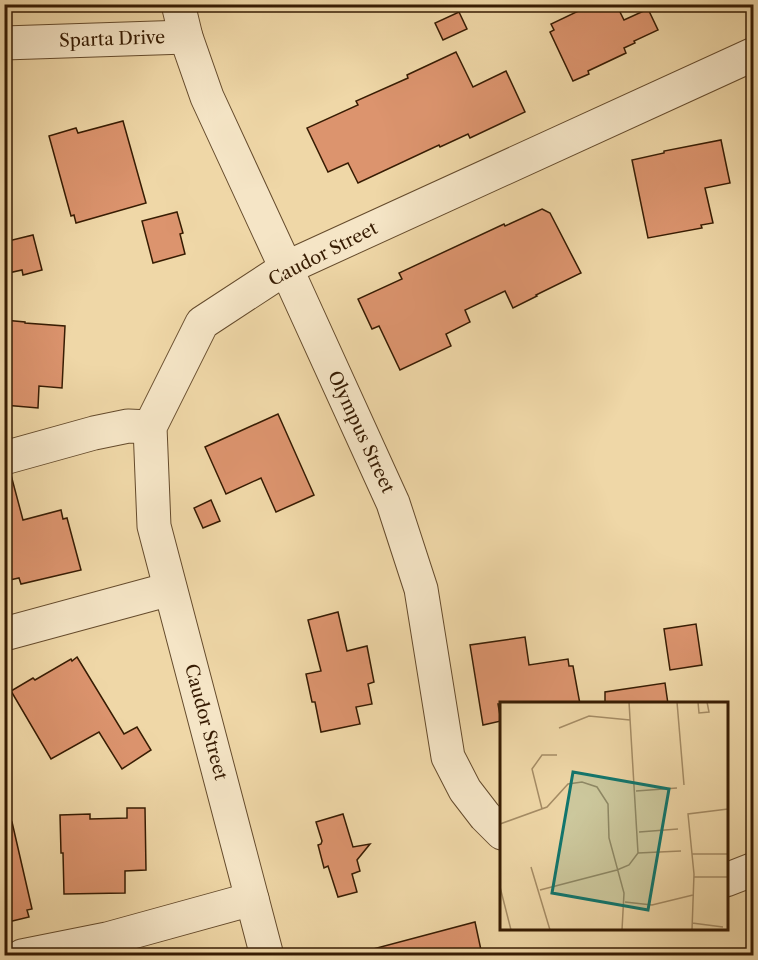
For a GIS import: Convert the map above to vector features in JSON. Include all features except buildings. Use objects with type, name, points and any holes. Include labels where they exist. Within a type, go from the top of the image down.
[{"type":"street","name":"Sparta Drive","points":[[4,43],[186,37],[178,4]]},
{"type":"street","name":"Olympus Street","points":[[186,37],[207,97],[393,503],[421,589],[448,757],[465,790],[500,832]]},
{"type":"street","name":"Caudor Street","points":[[267,956],[154,525],[150,427],[202,323],[286,268],[753,54]]},
{"type":"street","points":[[4,458],[94,433],[128,426],[150,427]]},
{"type":"street","points":[[4,634],[170,589]]},
{"type":"street","points":[[728,879],[753,869]]},
{"type":"street","points":[[22,956],[107,939],[252,899]]}]
